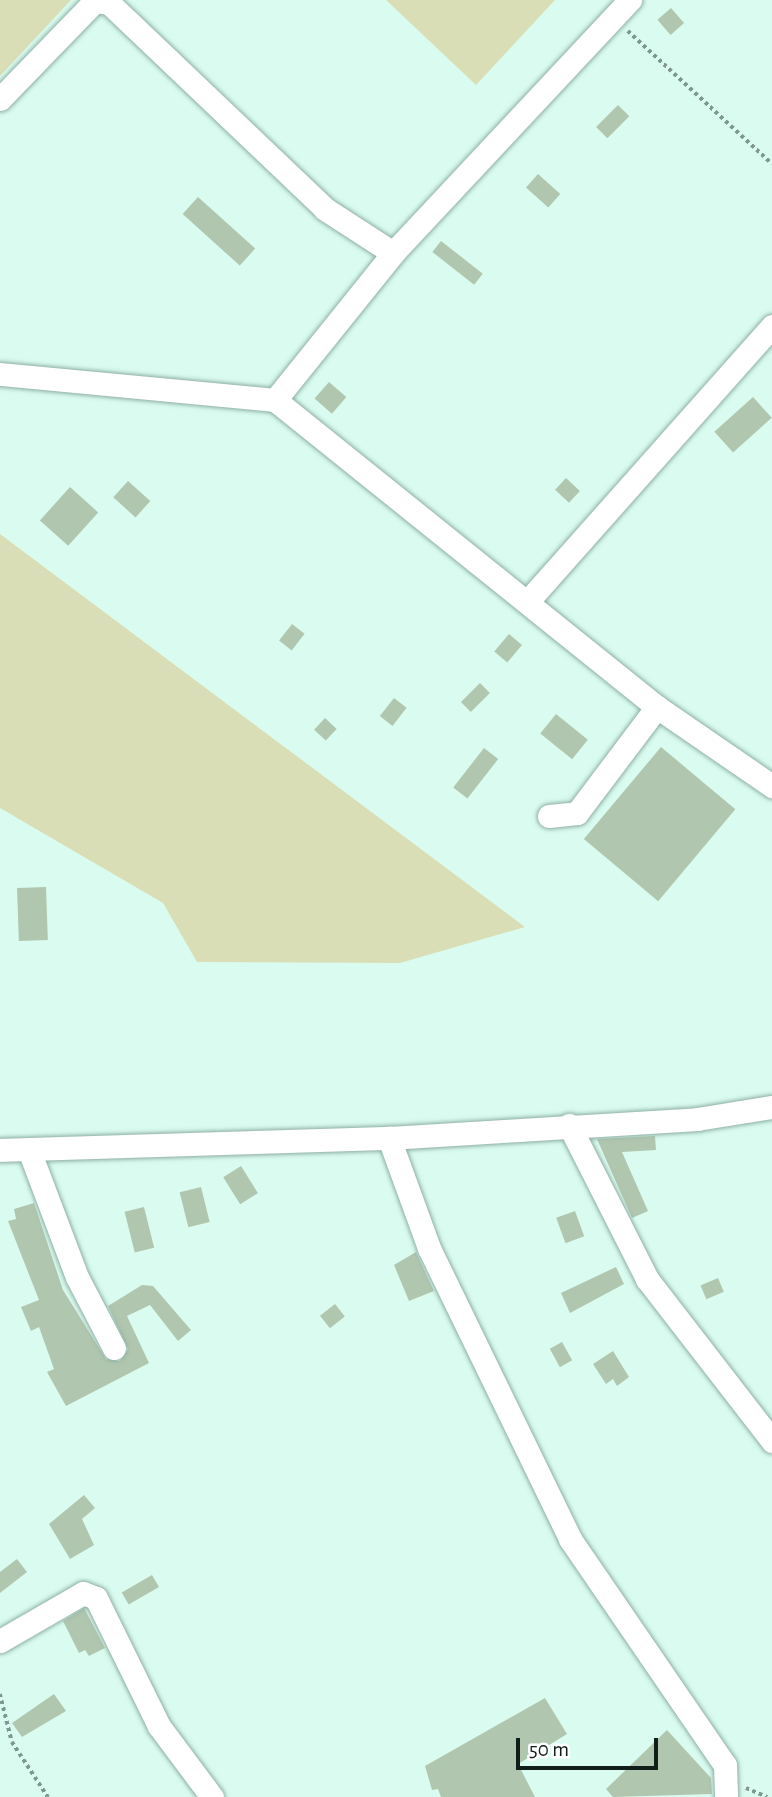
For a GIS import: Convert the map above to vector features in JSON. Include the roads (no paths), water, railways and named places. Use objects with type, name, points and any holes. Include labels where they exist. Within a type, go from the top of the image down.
[{"type":"street","points":[[275,400],[393,253],[630,0]]},
{"type":"street","points":[[0,99],[95,1],[109,3],[325,209],[393,253]]},
{"type":"street","points":[[527,602],[772,326]]},
{"type":"street","points":[[0,374],[275,400],[657,707],[772,786]]},
{"type":"street","points":[[549,816],[576,813],[657,707]]},
{"type":"street","points":[[0,1150],[390,1138],[697,1119],[772,1107]]},
{"type":"street","points":[[569,1125],[647,1279],[772,1441]]},
{"type":"street","points":[[390,1138],[429,1248],[570,1539],[727,1782]]},
{"type":"street","points":[[29,1150],[77,1277],[114,1348]]},
{"type":"street","points":[[0,1641],[83,1593],[96,1598],[159,1726],[212,1797]]}]
